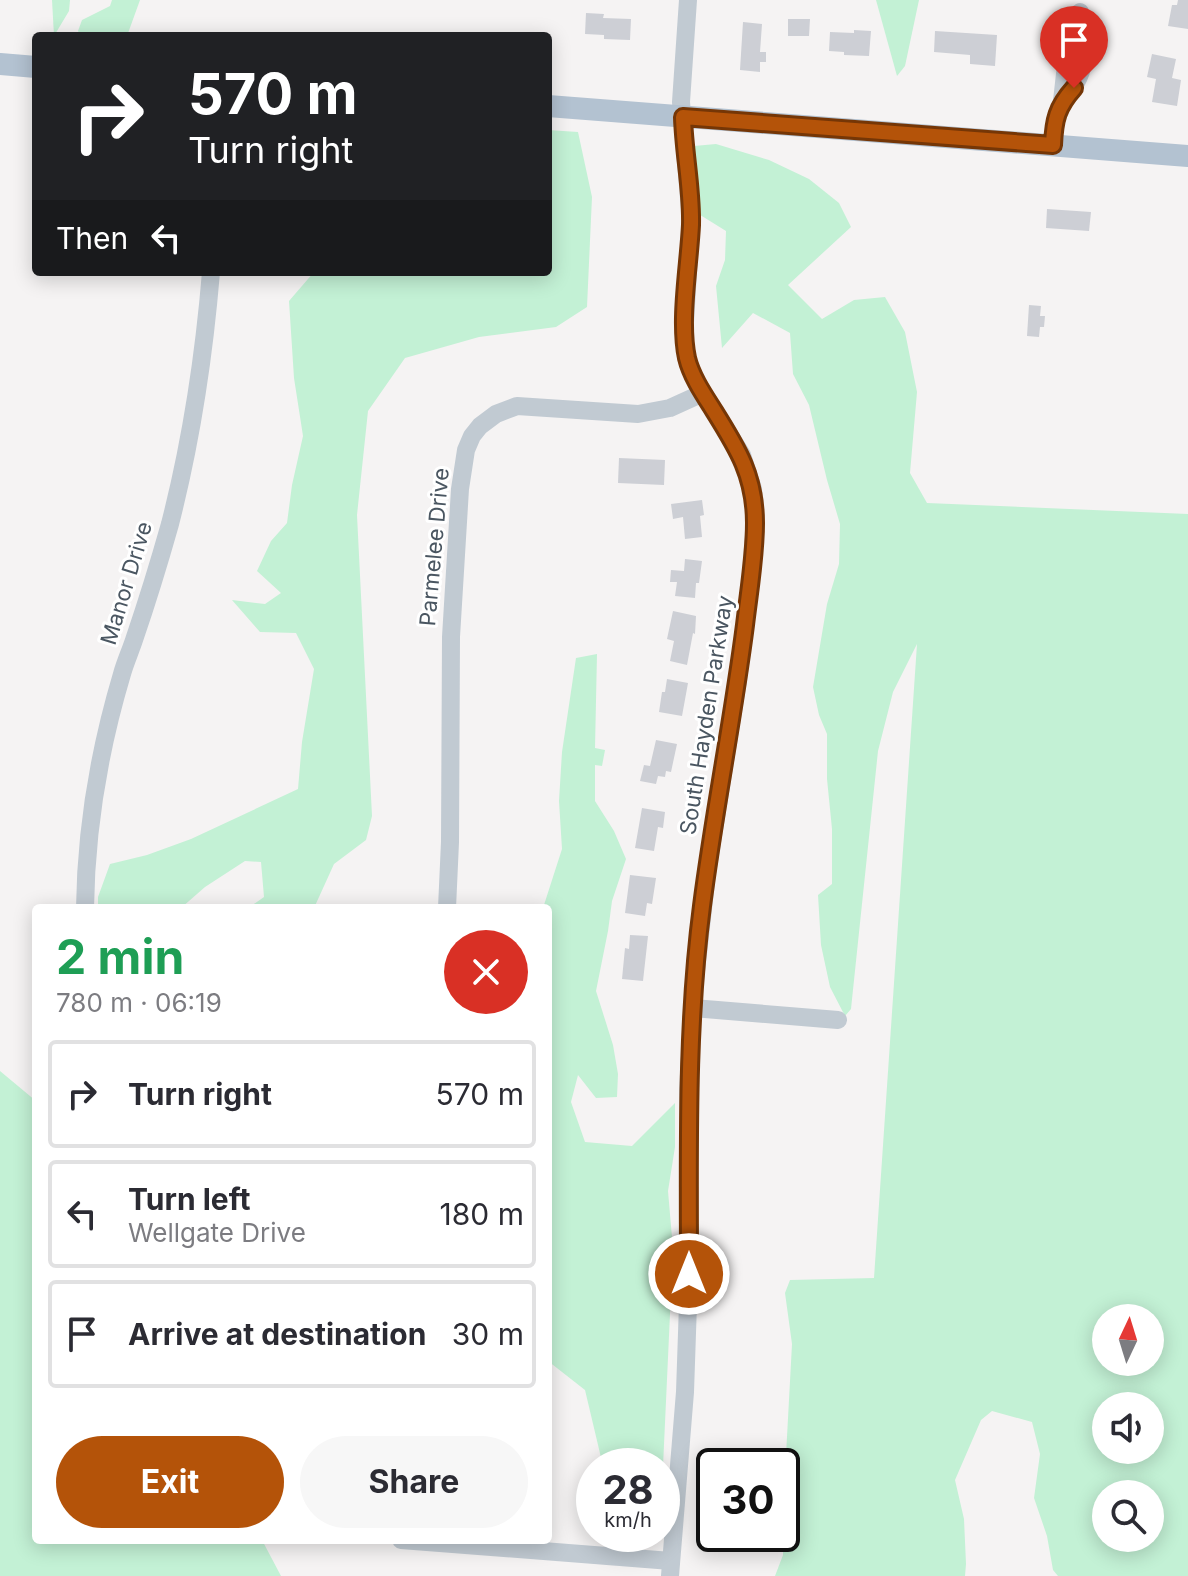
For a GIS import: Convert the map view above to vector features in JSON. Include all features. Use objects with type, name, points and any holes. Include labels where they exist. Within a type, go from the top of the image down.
[{"type":"main road","points":[[0,64],[32,67]]},
{"type":"main road","points":[[552,106],[1188,156]]},
{"type":"street","name":"South Hayden Parkway","points":[[670,1568],[685,1392],[688,1091],[693,1008],[702,909],[738,680],[755,523],[753,489],[742,455],[703,393],[688,362],[684,339],[691,222],[681,102],[688,0]]},
{"type":"street","points":[[1053,145],[1054,127],[1062,101],[1078,83],[1083,64],[1080,6]]},
{"type":"street","name":"Manor Drive","points":[[85,904],[89,825],[95,784],[122,671],[154,580],[186,454],[201,369],[211,276]]},
{"type":"street","name":"Parmelee Drive","points":[[447,904],[451,637],[460,489],[466,450],[472,436],[496,414],[517,406],[638,414],[670,408],[703,393]]},
{"type":"street","points":[[693,1008],[838,1020]]},
{"type":"street","points":[[439,1544],[670,1568]]},
{"type":"green space","points":[[52,0],[70,0],[69,11],[54,32]]},
{"type":"green space","points":[[112,0],[140,0],[128,32],[79,32],[82,20],[110,6]]},
{"type":"green space","points":[[876,0],[919,0],[905,66],[897,76]]},
{"type":"green space","points":[[552,130],[578,132],[592,197],[587,307],[556,327],[479,337],[405,358],[368,411],[357,515],[372,816],[366,840],[334,864],[316,904],[254,904],[264,897],[261,862],[245,861],[186,904],[98,904],[110,864],[191,839],[298,789],[314,669],[296,633],[260,632],[232,600],[265,604],[281,593],[257,571],[271,541],[287,523],[303,436],[294,378],[289,301],[311,276],[552,276]]},
{"type":"green space","points":[[716,144],[769,160],[809,179],[839,203],[851,227],[788,285],[822,319],[854,300],[885,297],[905,332],[917,392],[910,473],[927,503],[1188,514],[1188,1576],[1058,1576],[1053,1570],[1047,1536],[1034,1498],[1040,1454],[1032,1422],[992,1411],[981,1420],[955,1480],[964,1519],[965,1576],[775,1576],[783,1552],[800,1552],[800,1448],[786,1448],[792,1344],[785,1293],[790,1280],[874,1278],[917,644],[893,692],[878,751],[851,1009],[845,1016],[830,987],[821,945],[818,895],[832,884],[832,829],[827,734],[813,687],[827,604],[839,564],[840,524],[809,405],[793,374],[790,333],[753,313],[722,348],[716,286],[725,260],[726,231],[697,213],[694,146]]},
{"type":"green space","points":[[597,654],[595,748],[605,750],[602,766],[595,765],[595,801],[614,831],[626,859],[612,901],[596,991],[613,1045],[618,1074],[617,1097],[596,1098],[578,1075],[571,1102],[585,1142],[632,1146],[675,1103],[675,1147],[668,1191],[673,1249],[664,1448],[599,1448],[585,1390],[552,1364],[552,904],[544,904],[562,849],[559,801],[562,752],[576,658]]},
{"type":"green space","points":[[0,1071],[32,1098],[32,1544],[264,1544],[281,1576],[0,1576]]},
{"type":"building","points":[[1178,0],[1188,0],[1188,29],[1168,26],[1172,5],[1177,5]]},
{"type":"building","points":[[586,13],[604,14],[603,18],[631,19],[630,40],[604,39],[604,35],[585,34]]},
{"type":"building","points":[[788,19],[810,19],[809,36],[788,36]]},
{"type":"building","points":[[743,22],[762,24],[760,52],[766,52],[766,62],[760,62],[760,72],[740,70]]},
{"type":"building","points":[[854,30],[871,31],[869,56],[829,51],[830,32],[854,33]]},
{"type":"building","points":[[935,31],[997,35],[995,66],[970,64],[970,55],[934,52]]},
{"type":"building","points":[[1152,54],[1176,59],[1172,78],[1181,80],[1177,106],[1152,102],[1156,79],[1147,77]]},
{"type":"building","points":[[1047,209],[1091,212],[1089,231],[1046,228]]},
{"type":"building","points":[[1029,305],[1041,306],[1040,316],[1045,316],[1039,337],[1027,336]]},
{"type":"building","points":[[619,458],[665,460],[664,485],[618,483]]},
{"type":"building","points":[[702,500],[702,537],[685,539],[683,517],[673,519],[671,504]]},
{"type":"building","points":[[685,559],[702,561],[695,598],[675,596],[677,582],[670,582],[671,570],[684,571]]},
{"type":"building","points":[[673,611],[696,616],[687,665],[670,661],[674,641],[667,639]]},
{"type":"building","points":[[667,679],[688,683],[682,716],[659,712]]},
{"type":"building","points":[[656,740],[677,744],[671,772],[666,771],[665,777],[658,776],[656,784],[640,781],[644,765],[650,766]]},
{"type":"building","points":[[642,808],[665,812],[663,828],[658,827],[654,851],[635,848]]},
{"type":"building","points":[[630,875],[656,878],[652,904],[647,903],[645,916],[625,913]]},
{"type":"building","points":[[630,935],[648,936],[643,981],[622,979],[625,948],[629,949]]},
{"type":"route","points":[[689,1274],[688,1091],[694,989],[702,909],[738,680],[755,523],[753,489],[742,455],[696,381],[688,362],[684,339],[691,222],[683,117],[1053,145],[1057,112],[1074,88]]}]
